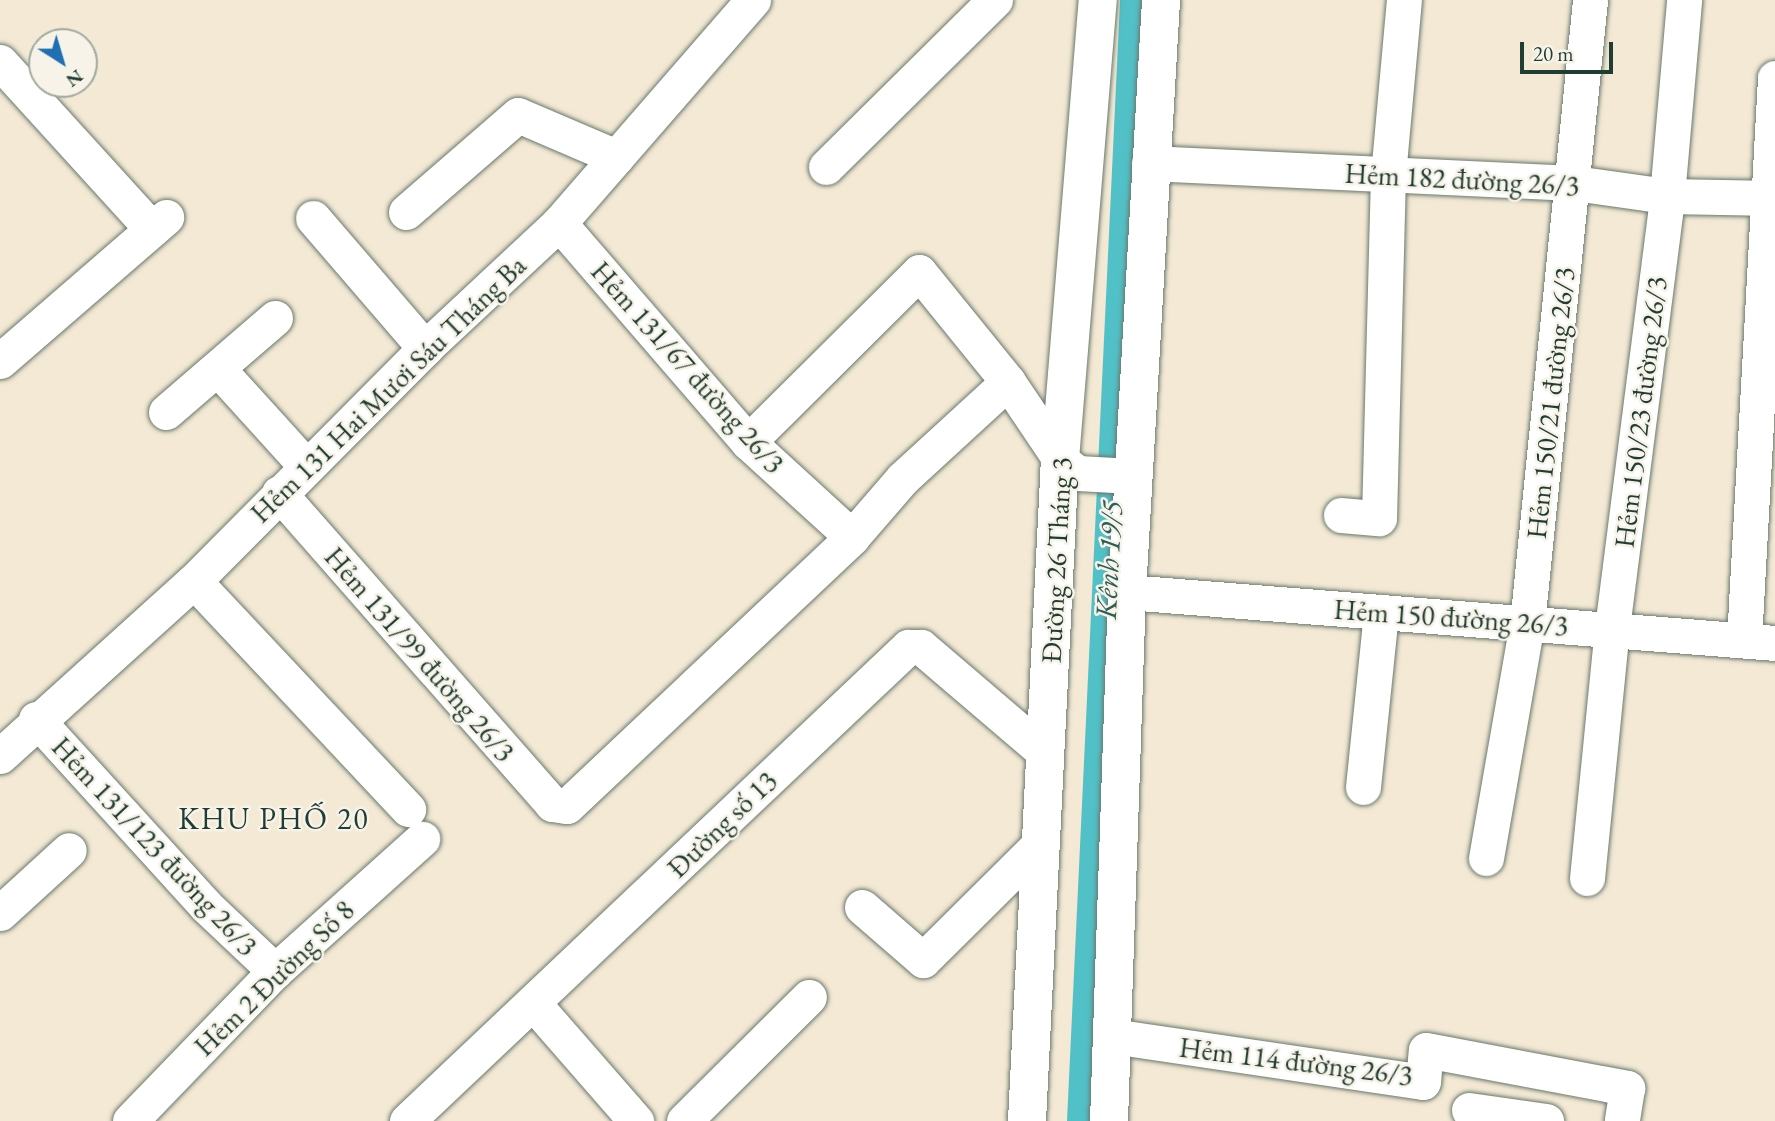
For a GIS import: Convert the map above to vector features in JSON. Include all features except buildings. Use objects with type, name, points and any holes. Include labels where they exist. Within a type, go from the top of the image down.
[{"type":"street","name":"Hẻm 131 Hai Mươi Sáu Tháng Ba","points":[[0,756],[36,719],[194,581],[425,348],[559,223],[753,0]]},
{"type":"street","points":[[826,167],[995,0]]},
{"type":"street","name":"Đường 26 Tháng 3","points":[[1027,1121],[1045,754],[1069,466],[1098,0]]},
{"type":"street","points":[[1109,1121],[1127,592],[1126,476],[1161,0]]},
{"type":"street","points":[[1341,514],[1379,518],[1388,175],[1404,0]]},
{"type":"street","name":"Hẻm 150/21 đường 26/3","points":[[1486,858],[1527,624],[1574,183],[1590,0]]},
{"type":"street","name":"Hẻm 150/23 đường 26/3","points":[[1587,878],[1612,628],[1667,196],[1684,0]]},
{"type":"street","points":[[0,62],[159,223],[0,361]]},
{"type":"street","points":[[1759,642],[1775,78]]},
{"type":"street","points":[[405,212],[518,115],[616,157]]},
{"type":"street","name":"Hẻm 182 đường 26/3","points":[[1149,163],[1574,183],[1667,196],[1771,197]]},
{"type":"street","points":[[313,218],[425,348]]},
{"type":"street","name":"Hẻm 131/67 đường 26/3","points":[[559,223],[748,442],[852,537]]},
{"type":"street","points":[[748,442],[919,272],[1008,382],[1069,466],[1126,476]]},
{"type":"street","points":[[166,412],[275,318]]},
{"type":"street","points":[[218,369],[306,466]]},
{"type":"street","points":[[852,537],[902,479],[1008,382]]},
{"type":"street","name":"Hẻm 131/99 đường 26/3","points":[[279,493],[552,804],[566,806],[852,537]]},
{"type":"street","name":"Hẻm 2 Đường Số 8","points":[[130,1121],[415,824],[194,581]]},
{"type":"street","name":"Hẻm 150 đường 26/3","points":[[1127,592],[1527,624],[1612,628],[1759,642]]},
{"type":"street","points":[[1363,786],[1381,612]]},
{"type":"street","name":"Đường số 13","points":[[407,1121],[908,647],[921,647],[1045,754]]},
{"type":"street","name":"Hẻm 131/123 đường 26/3","points":[[36,719],[206,906],[275,971]]},
{"type":"street","points":[[862,907],[923,960],[1041,843]]},
{"type":"street","points":[[0,913],[69,850]]},
{"type":"street","points":[[684,1121],[809,997]]},
{"type":"street","points":[[533,1003],[636,1121]]},
{"type":"street","name":"Hẻm 114 đường 26/3","points":[[1112,1036],[1423,1082],[1426,1050],[1628,1087],[1622,1121]]},
{"type":"street","points":[[1476,1059],[1468,1116],[1546,1121]]},
{"type":"waterway","name":"Kênh 19/5","points":[[1083,1121],[1136,0]]},
{"type":"district","name":"KHU PHỐ 20","points":[[274,819]]}]
